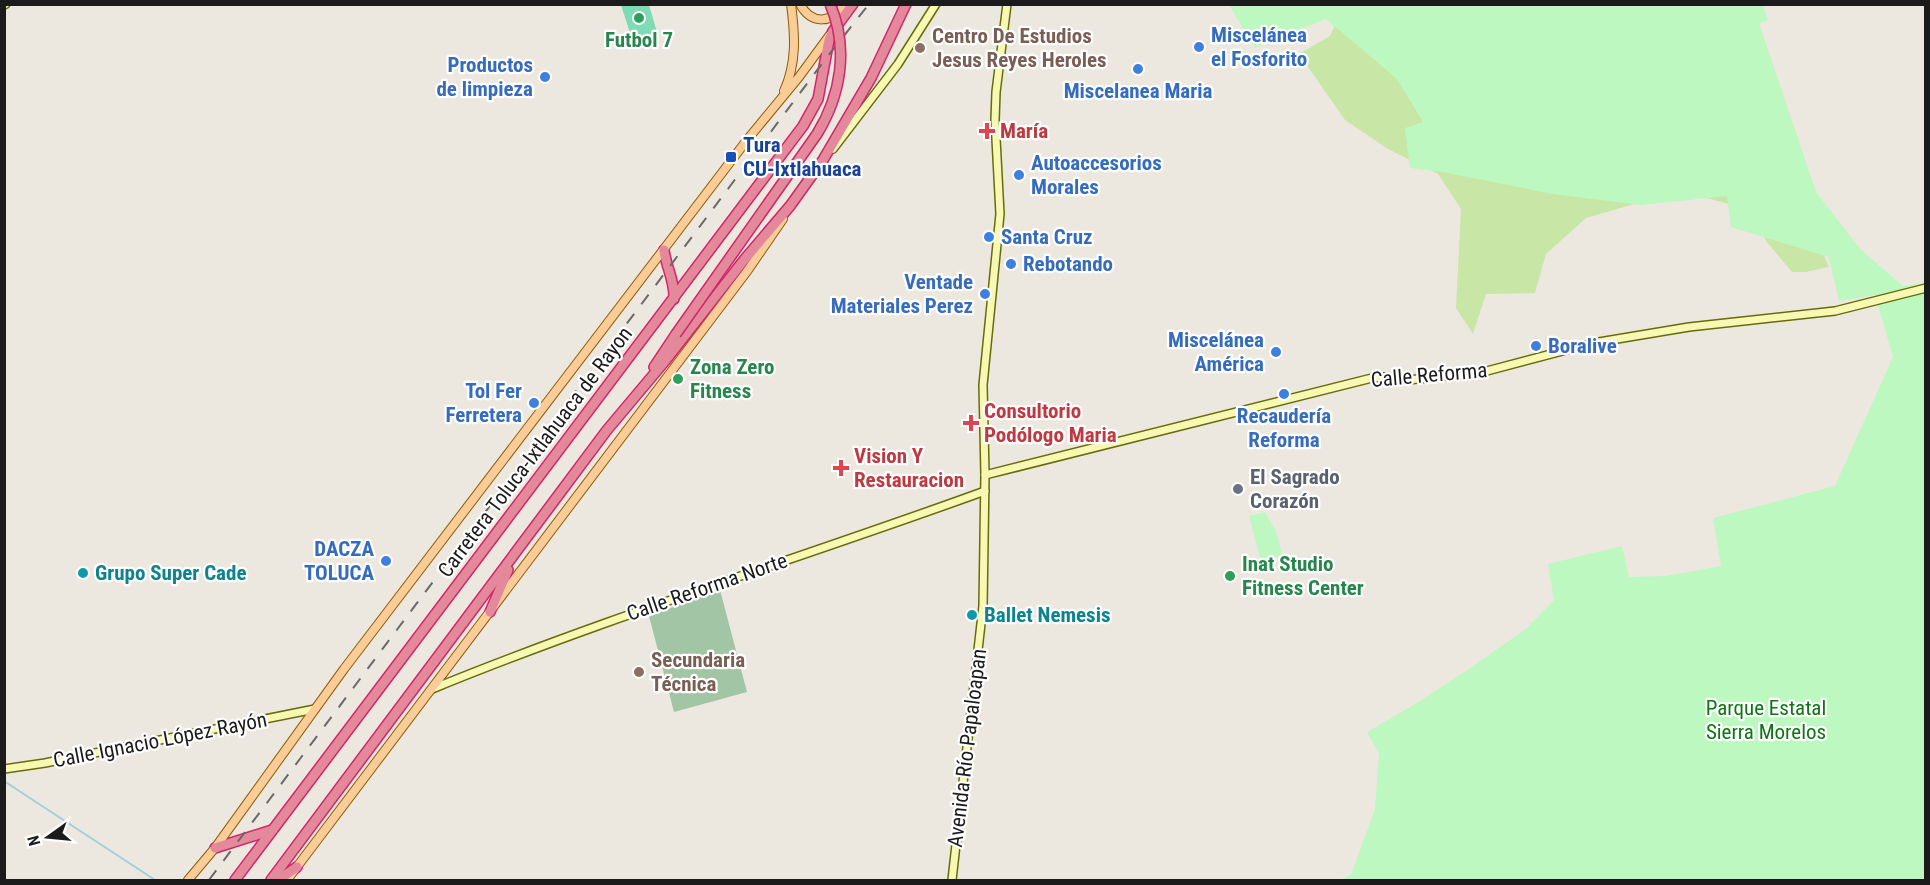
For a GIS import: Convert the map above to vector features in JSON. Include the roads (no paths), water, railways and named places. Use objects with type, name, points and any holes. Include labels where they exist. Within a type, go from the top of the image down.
[{"type":"highway","points":[[271,880],[636,394],[777,192],[828,114],[838,84],[840,55],[838,29],[830,4]]},
{"type":"highway","name":"Carretera Toluca-Ixtlahuaca de Rayon","points":[[235,880],[809,119],[818,99],[825,54],[833,31],[853,4]]},
{"type":"highway","points":[[636,394],[790,206],[824,160],[871,78],[906,4]]},
{"type":"highway","points":[[663,249],[674,284],[674,299]]},
{"type":"highway","points":[[490,612],[515,554]]},
{"type":"highway","points":[[215,848],[272,830]]},
{"type":"highway","points":[[278,880],[297,867]]},
{"type":"main road","points":[[780,100],[793,65],[794,40],[791,4]]},
{"type":"main road","points":[[800,4],[809,16],[819,20],[834,16],[844,4]]},
{"type":"main road","points":[[824,160],[898,64],[936,4]]},
{"type":"main road","name":"Avenida Río Papaloapan","points":[[952,880],[982,621],[985,491],[983,385],[1000,214],[995,141],[996,92],[1007,4]]},
{"type":"main road","points":[[780,100],[833,31]]},
{"type":"main road","name":"Carretera Toluca-Ixtlahuaca de Rayon","points":[[188,880],[215,848],[315,709],[663,249],[780,100]]},
{"type":"main road","points":[[287,880],[752,266],[790,206]]},
{"type":"main road","name":"Calle Reforma","points":[[985,475],[1372,378],[1408,380],[1483,372],[1593,343],[1689,327],[1835,310],[1926,288]]},
{"type":"main road","name":"Calle Reforma Norte","points":[[432,689],[557,639],[985,491]]},
{"type":"main road","name":"Calle Ignacio López Rayón","points":[[4,769],[45,763],[315,709]]},
{"type":"waterway","points":[[4,781],[155,880]]},
{"type":"railway","points":[[209,880],[869,4]]},
{"type":"place","name":"Futbol 7","points":[[639,18]]},
{"type":"place","name":"Miscelánea el Fosforito","points":[[1199,47]]},
{"type":"place","name":"Centro De Estudios Jesus Reyes Heroles","points":[[920,48]]},
{"type":"place","name":"Miscelanea Maria","points":[[1138,69]]},
{"type":"place","name":"Productos de limpieza","points":[[545,77]]},
{"type":"place","name":"María","points":[[987,131]]},
{"type":"place","name":"Tura CU-Ixtlahuaca","points":[[731,157]]},
{"type":"place","name":"Autoaccesorios Morales","points":[[1019,175]]},
{"type":"place","name":"Santa Cruz","points":[[989,237]]},
{"type":"place","name":"Rebotando","points":[[1011,264]]},
{"type":"place","name":"Ventade Materiales Perez","points":[[985,294]]},
{"type":"place","name":"Boralive","points":[[1536,346]]},
{"type":"place","name":"Miscelánea América","points":[[1276,352]]},
{"type":"place","name":"Zona Zero Fitness","points":[[678,379]]},
{"type":"place","name":"Recaudería Reforma","points":[[1284,394]]},
{"type":"place","name":"Tol Fer Ferretera","points":[[534,403]]},
{"type":"place","name":"Consultorio Podólogo Maria","points":[[971,423]]},
{"type":"place","name":"Vision Y Restauracion","points":[[841,468]]},
{"type":"place","name":"El Sagrado Corazón","points":[[1238,489]]},
{"type":"place","name":"DACZA TOLUCA","points":[[386,561]]},
{"type":"place","name":"Grupo Super Cade","points":[[83,573]]},
{"type":"place","name":"Inat Studio Fitness Center","points":[[1230,576]]},
{"type":"place","name":"Ballet Nemesis","points":[[972,615]]},
{"type":"place","name":"Secundaria Técnica","points":[[639,672]]},
{"type":"park label","name":"Parque Estatal Sierra Morelos","points":[[1766,720]]}]
